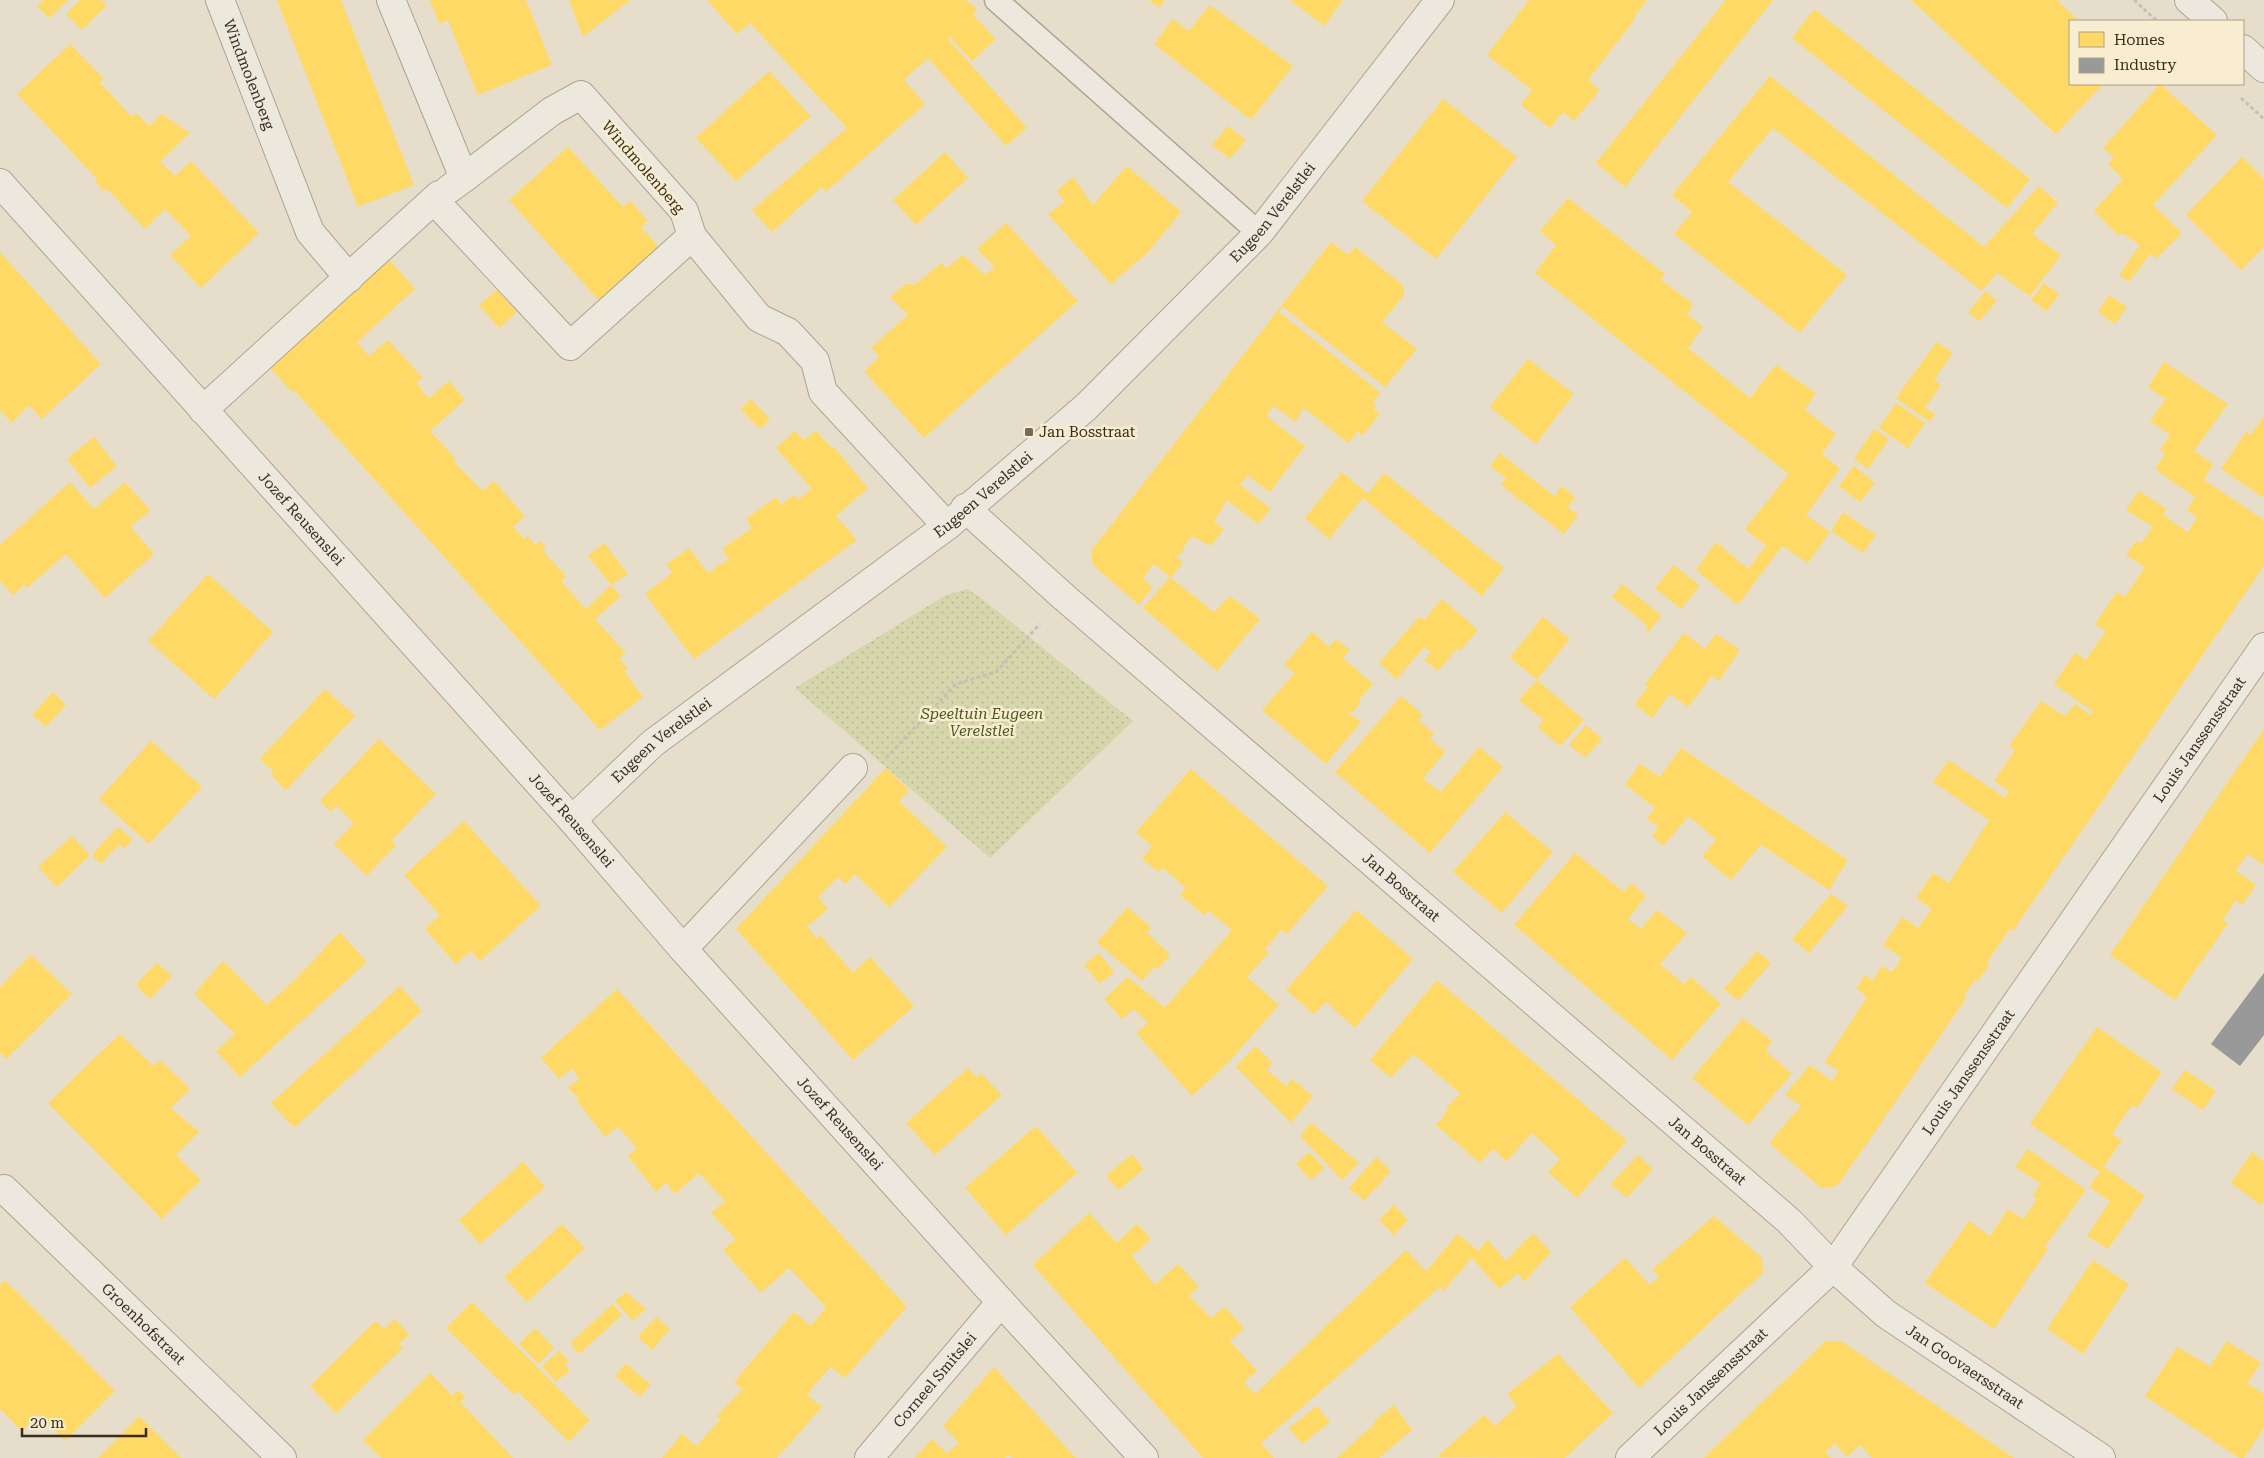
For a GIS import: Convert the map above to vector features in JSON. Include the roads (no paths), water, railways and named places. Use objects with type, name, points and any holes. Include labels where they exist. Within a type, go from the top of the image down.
[{"type":"street","name":"Windmolenberg","points":[[220,0],[310,232],[349,278]]},
{"type":"street","points":[[391,0],[464,178]]},
{"type":"street","name":"Eugeen Verelstlei","points":[[572,820],[653,743],[956,517],[1086,407],[1259,233],[1440,0]]},
{"type":"street","points":[[2190,0],[2212,20]]},
{"type":"street","points":[[2244,50],[2264,68]]},
{"type":"street","name":"Windmolenberg","points":[[204,410],[437,197],[552,111],[581,95],[684,211],[692,236],[759,318],[788,332],[815,362],[823,392],[956,517]]},
{"type":"street","name":"Jozef Reusenslei","points":[[0,183],[572,820],[683,949],[1144,1458]]},
{"type":"street","points":[[437,197],[570,346],[692,236]]},
{"type":"street","name":"Jan Bosstraat","points":[[956,517],[1065,598],[1790,1221],[1833,1267]]},
{"type":"street","name":"Louis Janssensstraat","points":[[1630,1458],[1833,1267],[2264,647]]},
{"type":"street","points":[[683,949],[853,768]]},
{"type":"street","name":"Groenhofstraat","points":[[4,1190],[282,1458]]},
{"type":"street","name":"Jan Goovaersstraat","points":[[1833,1267],[1886,1314],[2101,1458]]},
{"type":"street","name":"Corneel Smitslei","points":[[869,1458],[1001,1302]]},
{"type":"lane","points":[[996,0],[1259,233]]},
{"type":"place","name":"Jan Bosstraat","points":[[1029,432]]},
{"type":"park label","name":"Speeltuin Eugeen Verelstlei","points":[[982,722]]}]
